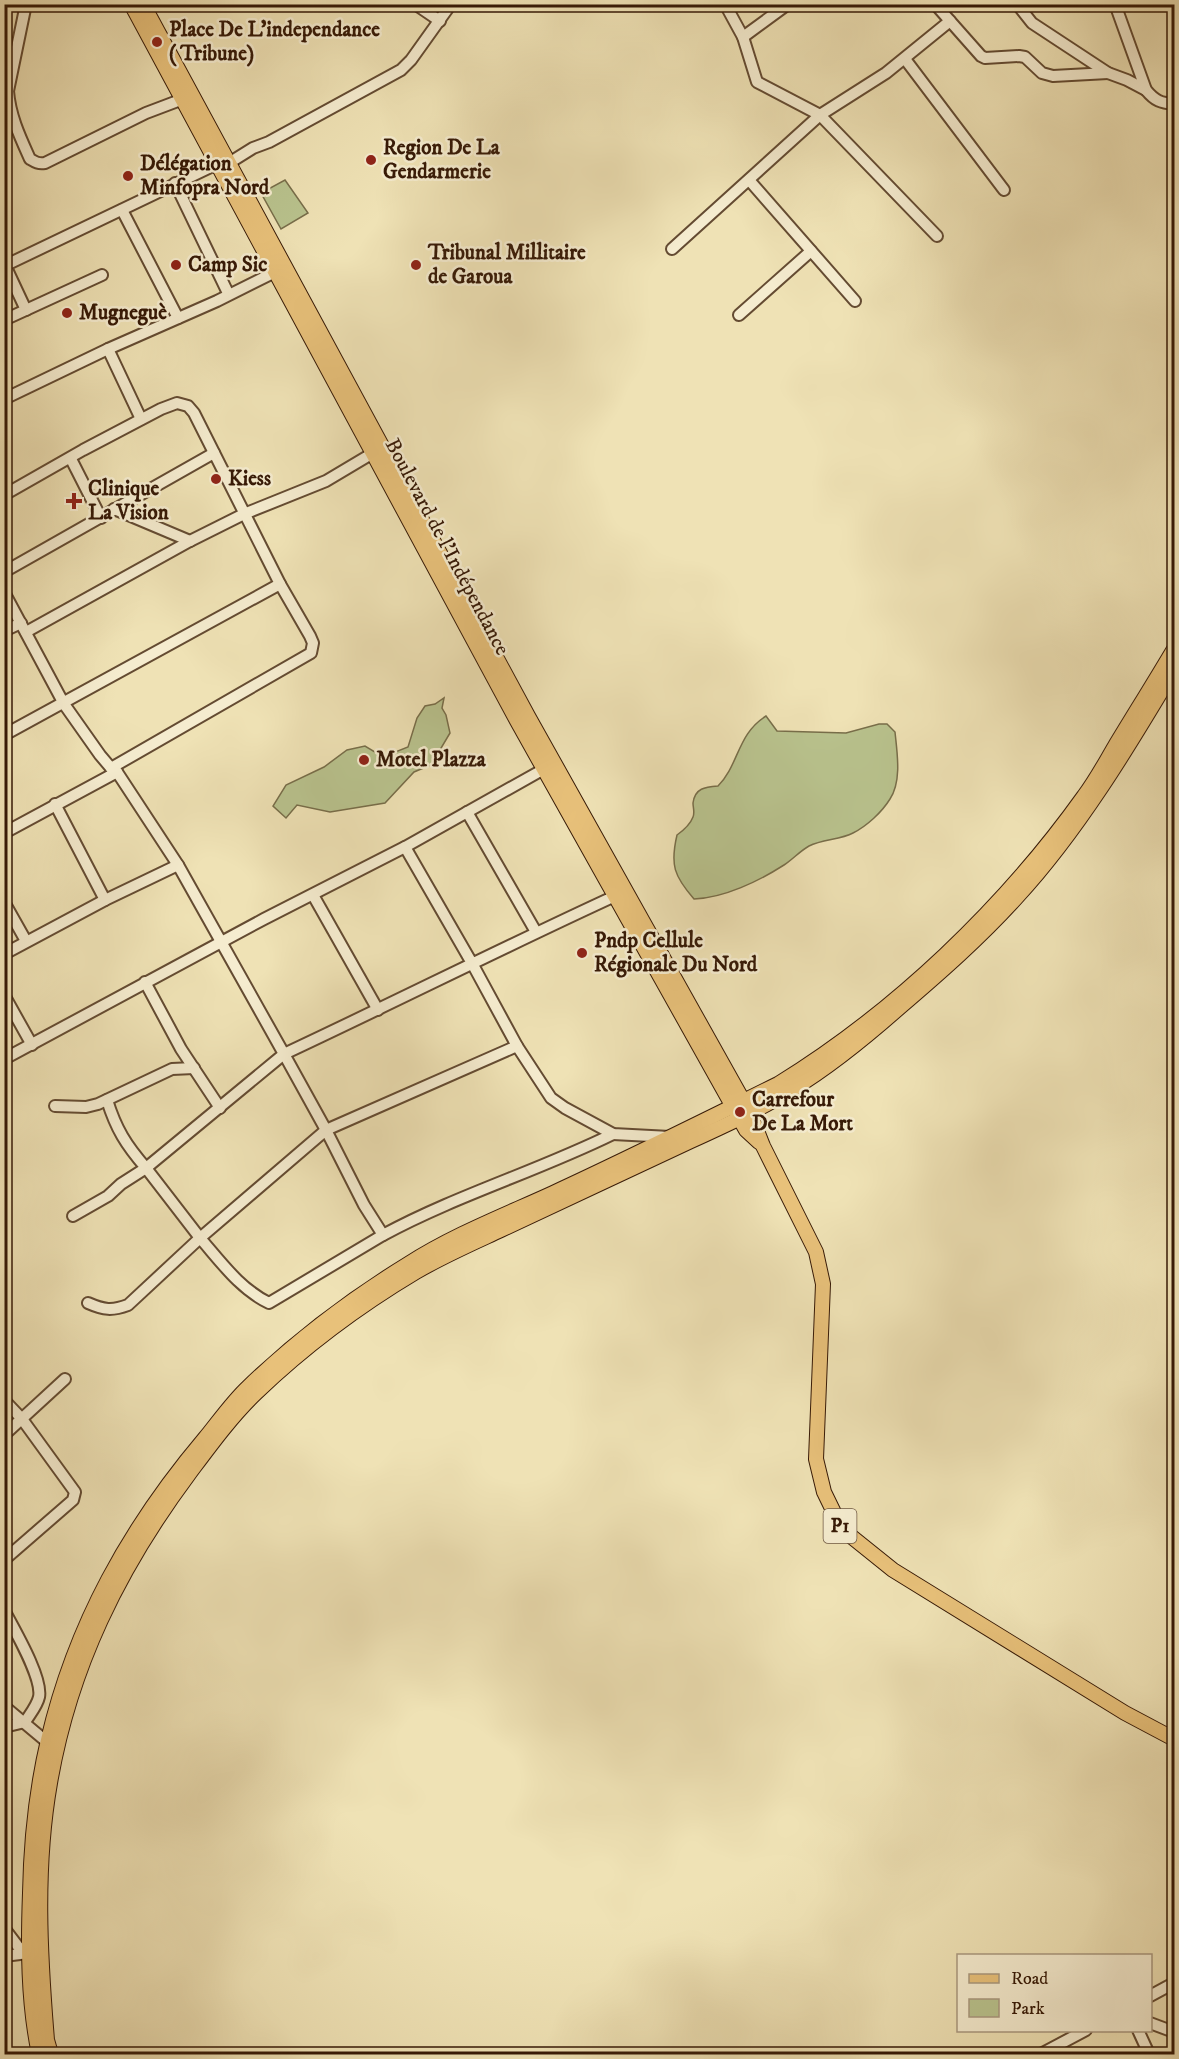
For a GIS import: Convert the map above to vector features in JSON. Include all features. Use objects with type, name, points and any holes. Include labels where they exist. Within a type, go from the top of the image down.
[{"type":"main road","name":"Boulevard de l'Indépendance","points":[[131,4],[183,99],[223,164],[733,1084],[741,1110]]},
{"type":"main road","name":"Boulevard de l'Indépendance","points":[[143,4],[275,272],[544,769],[615,896],[741,1110]]},
{"type":"main road","points":[[51,2055],[47,2040],[40,1913],[44,1830],[59,1740],[83,1659],[104,1610],[133,1555],[211,1444],[254,1395],[309,1347],[359,1309],[417,1272],[454,1252],[741,1110],[759,1093],[778,1084],[825,1054],[876,1014],[949,950],[1012,887],[1085,795],[1174,649]]},
{"type":"main road","points":[[39,2055],[26,1953],[31,1838],[47,1742],[59,1698],[96,1600],[156,1500],[186,1461],[246,1389],[293,1347],[353,1300],[411,1262],[471,1231],[670,1137],[795,1088],[859,1044],[952,963],[1014,901],[1079,820],[1137,732],[1174,670]]},
{"type":"main road","points":[[733,1084],[759,1093]]},
{"type":"main road","name":"P1","points":[[741,1110],[746,1130],[763,1146],[816,1252],[823,1284],[816,1459],[824,1492],[842,1529],[898,1573],[1125,1713],[1174,1739]]},
{"type":"street","points":[[26,4],[8,92],[9,125],[30,159],[40,164],[146,113],[183,99]]},
{"type":"street","points":[[415,4],[440,21]]},
{"type":"street","points":[[26,310],[5,265],[175,183],[269,142],[401,70],[452,4]]},
{"type":"street","points":[[725,4],[743,37],[757,82],[820,115],[937,236]]},
{"type":"street","points":[[743,37],[788,4]]},
{"type":"street","points":[[935,4],[981,57],[1025,57],[1042,73],[1053,76],[1108,73]]},
{"type":"street","points":[[1017,4],[1032,23],[1108,73],[1146,90],[1154,99],[1174,104]]},
{"type":"street","points":[[1115,4],[1146,90]]},
{"type":"street","points":[[672,249],[820,115],[886,73],[950,21]]},
{"type":"street","points":[[905,59],[1004,190]]},
{"type":"street","points":[[749,180],[855,301]]},
{"type":"street","points":[[175,183],[227,291]]},
{"type":"street","points":[[122,210],[178,318]]},
{"type":"street","points":[[740,315],[812,251]]},
{"type":"street","points":[[4,399],[108,348],[275,272]]},
{"type":"street","points":[[4,320],[102,275]]},
{"type":"street","points":[[108,348],[141,418]]},
{"type":"street","points":[[4,495],[141,418],[177,403],[188,406],[313,643],[311,653],[4,833]]},
{"type":"street","points":[[4,572],[214,453]]},
{"type":"street","points":[[4,631],[23,627],[244,514],[326,481],[373,453]]},
{"type":"street","points":[[71,459],[101,518]]},
{"type":"street","points":[[114,509],[190,542]]},
{"type":"street","points":[[4,735],[280,584]]},
{"type":"street","points":[[4,592],[64,704],[114,770],[178,866],[326,1130],[364,1205],[383,1235]]},
{"type":"street","points":[[4,1059],[405,847],[544,769]]},
{"type":"street","points":[[55,804],[105,900]]},
{"type":"street","points":[[466,812],[536,932]]},
{"type":"street","points":[[405,847],[517,1046],[551,1098],[613,1134],[670,1137]]},
{"type":"street","points":[[4,954],[105,900],[178,866]]},
{"type":"street","points":[[313,895],[378,1010]]},
{"type":"street","points":[[73,1216],[108,1196],[146,1167],[284,1054],[615,896]]},
{"type":"street","points":[[4,902],[26,941]]},
{"type":"street","points":[[146,982],[181,1049],[220,1108]]},
{"type":"street","points":[[4,995],[32,1045]]},
{"type":"street","points":[[88,1303],[104,1310],[118,1309],[128,1305],[200,1238],[326,1130],[517,1046]]},
{"type":"street","points":[[55,1106],[86,1107],[107,1100],[171,1069],[194,1068]]},
{"type":"street","points":[[107,1100],[116,1127],[123,1139],[200,1238],[237,1281],[256,1297],[269,1303],[418,1216],[526,1173],[613,1134]]},
{"type":"street","points":[[4,1435],[65,1379]]},
{"type":"street","points":[[4,1400],[22,1419],[75,1492],[73,1500],[4,1560]]},
{"type":"street","points":[[4,1610],[34,1671],[39,1687],[37,1703],[25,1722],[4,1727]]},
{"type":"street","points":[[4,1706],[47,1742]]},
{"type":"street","points":[[4,1928],[26,1953]]},
{"type":"street","points":[[4,1956],[26,1953]]},
{"type":"street","points":[[1152,1995],[1174,1983]]},
{"type":"street","points":[[1152,2024],[1174,2032]]},
{"type":"street","points":[[1046,2053],[1084,2032]]},
{"type":"street","points":[[1138,2032],[1149,2055]]},
{"type":"green space","points":[[285,180],[308,213],[281,229],[261,193]]},
{"type":"green space","points":[[444,698],[442,708],[450,733],[431,765],[414,772],[385,803],[330,812],[297,805],[286,818],[273,806],[286,785],[324,767],[347,750],[365,746],[383,757],[408,747],[417,718],[425,706],[435,704]]},
{"type":"green space","points":[[766,716],[777,731],[846,733],[887,724],[895,732],[897,748],[898,766],[894,792],[878,814],[864,827],[853,833],[809,846],[787,863],[741,888],[717,896],[694,899],[682,884],[675,870],[674,854],[677,835],[692,820],[694,798],[698,791],[718,786],[725,778],[749,732]]},
{"type":"place","name":"Place De L'independance ( Tribune)","points":[[157,42]]},
{"type":"place","name":"Region De La Gendarmerie","points":[[371,160]]},
{"type":"place","name":"Délégation Minfopra Nord","points":[[128,176]]},
{"type":"place","name":"Camp Sic","points":[[176,265]]},
{"type":"place","name":"Tribunal Millitaire de Garoua","points":[[416,265]]},
{"type":"place","name":"Mugneguè","points":[[67,313]]},
{"type":"place","name":"Kiess","points":[[216,479]]},
{"type":"place","name":"Clinique La Vision","points":[[74,501]]},
{"type":"place","name":"Motel Plazza","points":[[364,760]]},
{"type":"place","name":"Pndp Cellule Régionale Du Nord","points":[[582,953]]},
{"type":"place","name":"Carrefour De La Mort","points":[[740,1112]]}]
